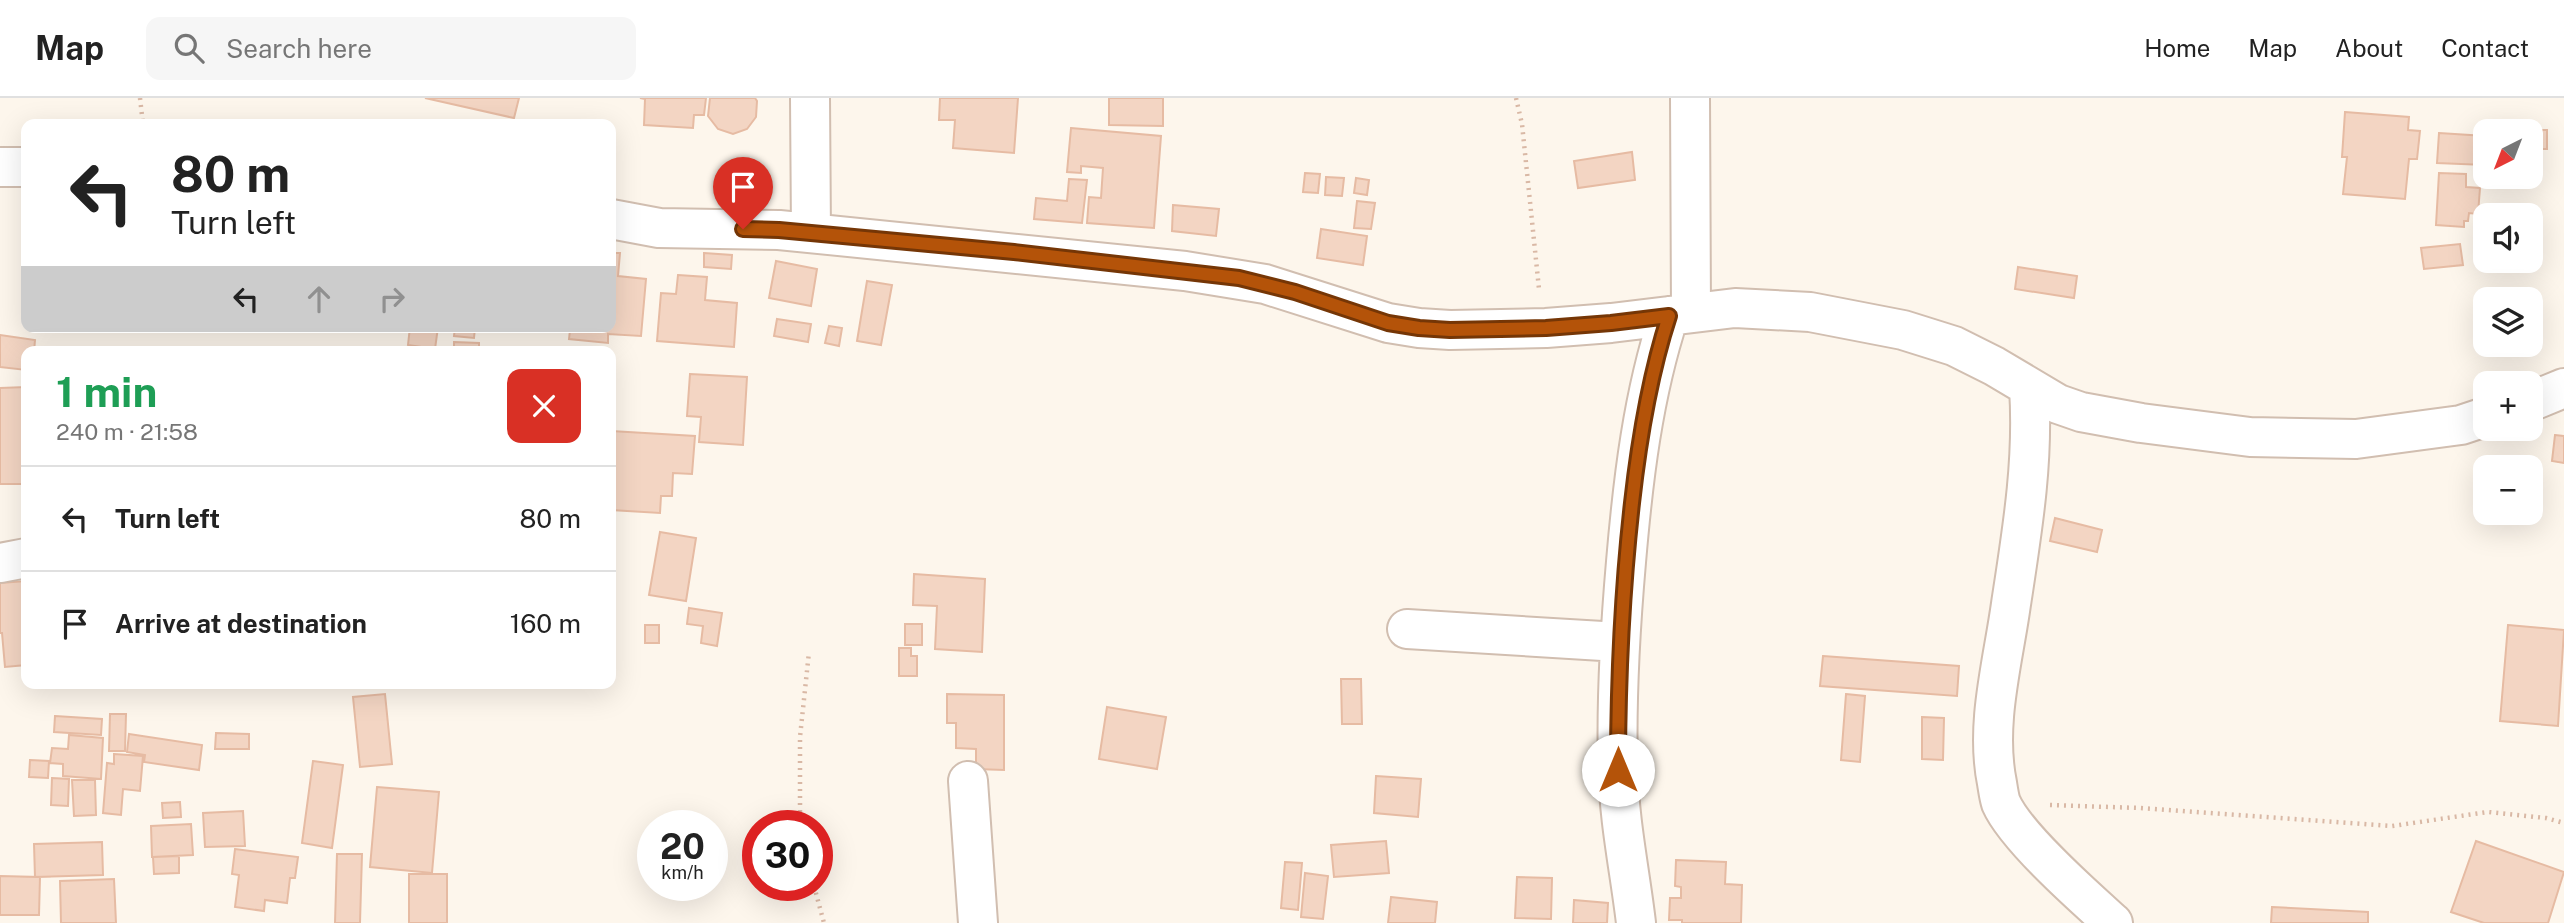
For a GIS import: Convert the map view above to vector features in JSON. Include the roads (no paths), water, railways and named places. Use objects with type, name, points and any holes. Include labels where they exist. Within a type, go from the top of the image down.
[{"type":"street","points":[[810,98],[811,233]]},
{"type":"street","points":[[1636,923],[1618,770],[1619,642],[1629,532],[1654,364],[1680,314],[1690,98]]},
{"type":"street","points":[[0,167],[21,167]]},
{"type":"street","points":[[616,220],[659,228],[779,230],[1014,252],[1239,278],[1295,292],[1388,323],[1419,328],[1546,328],[1735,308],[1810,312],[1903,330],[1954,346],[2058,404],[2081,412],[2141,423],[2250,437],[2356,439],[2461,425],[2473,421]]},
{"type":"street","points":[[2029,388],[2032,433],[2025,510],[1995,704],[1993,762],[2001,803],[2016,825],[2042,855],[2113,923]]},
{"type":"street","points":[[2543,397],[2564,388]]},
{"type":"street","points":[[0,563],[21,559]]},
{"type":"street","points":[[1407,629],[1619,642]]},
{"type":"street","points":[[968,781],[978,923]]}]
